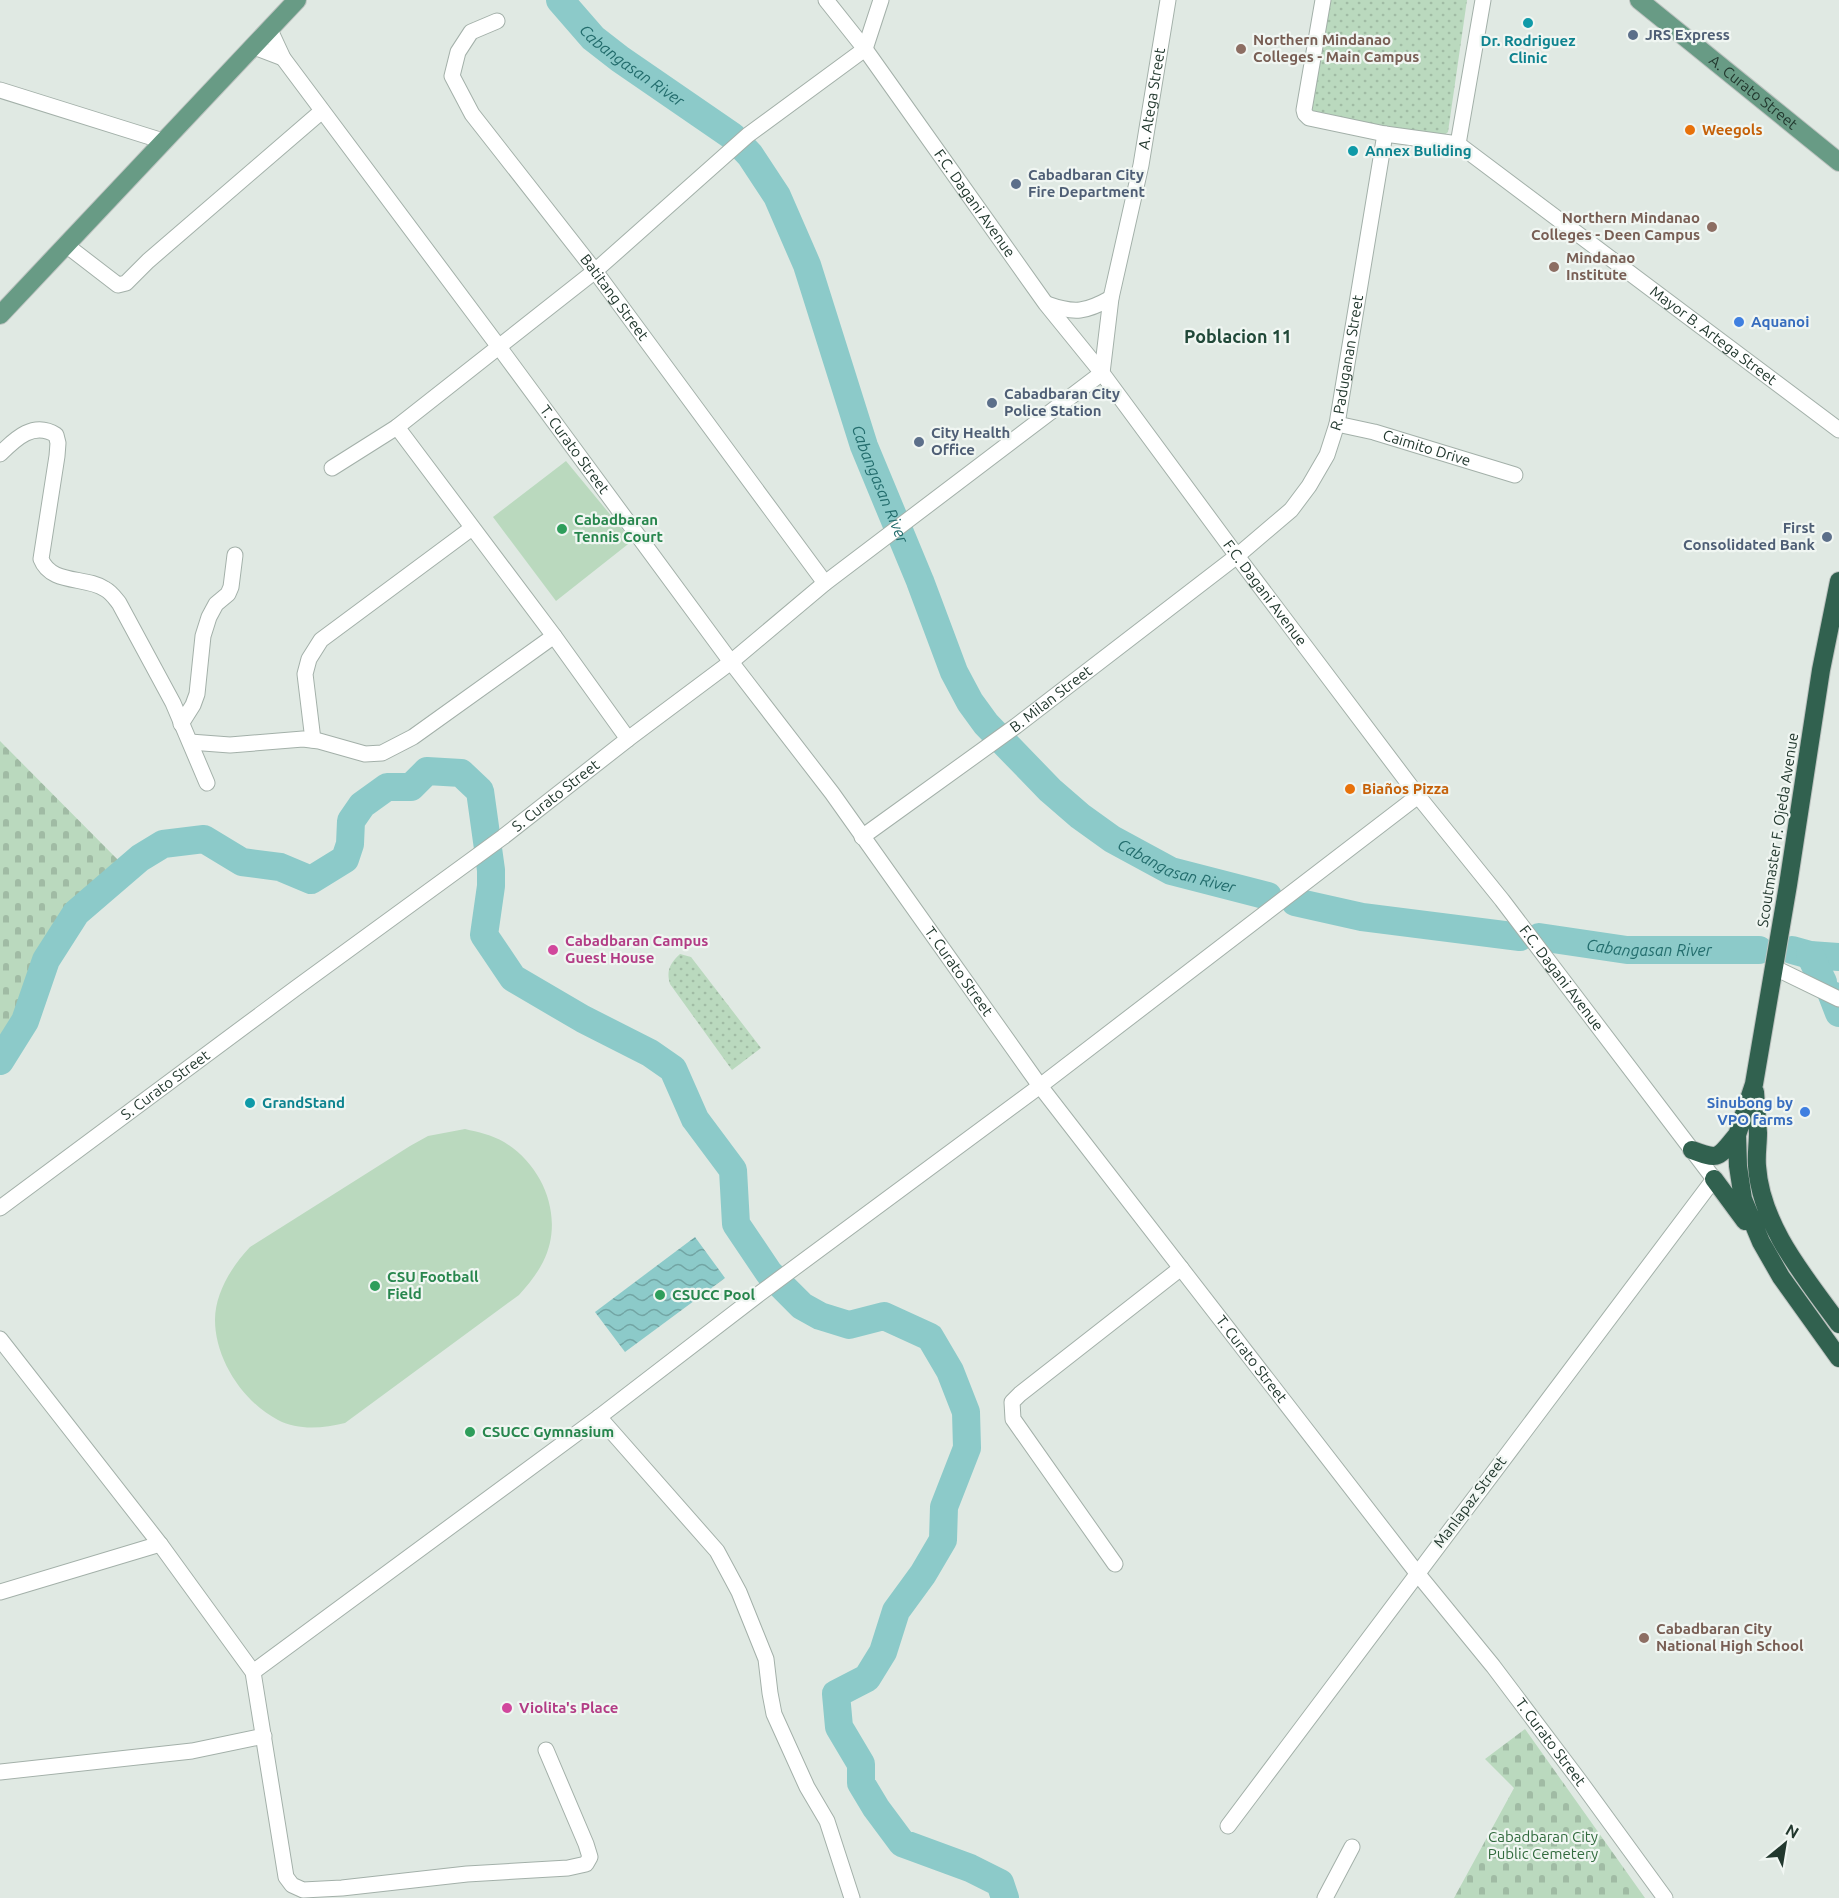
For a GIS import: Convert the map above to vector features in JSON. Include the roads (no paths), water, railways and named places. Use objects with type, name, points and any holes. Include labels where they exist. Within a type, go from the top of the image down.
[{"type":"highway","name":"Scoutmaster F. Ojeda Avenue","points":[[1839,581],[1835,629],[1821,670],[1754,1084],[1737,1135],[1738,1166],[1743,1199],[1761,1242],[1781,1277],[1839,1358]]},
{"type":"highway","name":"Scoutmaster F. Ojeda Avenue","points":[[1754,1084],[1758,1134],[1757,1167],[1763,1197],[1796,1265],[1839,1324]]},
{"type":"highway","points":[[1692,1150],[1711,1157],[1720,1154],[1737,1135]]},
{"type":"highway","points":[[1714,1179],[1761,1242]]},
{"type":"main road","points":[[0,315],[297,0]]},
{"type":"main road","name":"A. Curato Street","points":[[1639,0],[1839,162]]},
{"type":"street","name":"F.C. Dagani Avenue","points":[[826,0],[866,49],[1046,304],[1102,374],[1418,796],[1502,900],[1714,1179]]},
{"type":"street","points":[[332,468],[397,427],[499,347],[595,271],[748,135],[866,49],[881,0]]},
{"type":"street","name":"A. Atega Street","points":[[1102,374],[1112,298],[1141,165],[1168,0]]},
{"type":"street","name":"Mayor B. Artega Street","points":[[1323,0],[1304,110],[1312,120],[1385,134],[1458,144],[1839,430]]},
{"type":"street","points":[[1458,144],[1484,0]]},
{"type":"street","name":"Batitang Street","points":[[497,21],[471,32],[458,52],[452,76],[472,114],[595,271],[825,583]]},
{"type":"street","name":"T. Curato Street","points":[[270,30],[283,58],[731,662],[832,793],[1040,1086],[1417,1573],[1493,1666],[1665,1898]]},
{"type":"street","points":[[254,47],[283,58]]},
{"type":"street","points":[[0,90],[163,141]]},
{"type":"street","points":[[66,245],[118,285],[126,283],[148,261],[322,111]]},
{"type":"street","name":"R. Paduganan Street","points":[[1237,556],[1290,510],[1309,486],[1327,455],[1337,424],[1385,134]]},
{"type":"street","points":[[1046,304],[1063,310],[1083,311],[1092,309],[1112,298]]},
{"type":"street","name":"S. Curato Street","points":[[0,1208],[296,988],[480,855],[731,662],[825,583],[909,522],[1102,374]]},
{"type":"street","name":"Caimito Drive","points":[[1337,424],[1374,432],[1515,475]]},
{"type":"street","points":[[397,427],[554,636],[628,739]]},
{"type":"street","points":[[0,454],[16,438],[25,433],[42,429],[56,435],[57,456],[41,559],[44,566],[55,575],[97,585],[106,589],[113,596],[173,703],[207,783]]},
{"type":"street","points":[[313,740],[305,674],[309,659],[321,640],[471,528]]},
{"type":"street","points":[[181,724],[197,694],[203,636],[216,604],[228,594],[231,587],[235,555]]},
{"type":"street","name":"B. Milan Street","points":[[862,837],[1016,726],[1237,556]]},
{"type":"street","points":[[190,742],[230,745],[313,740],[365,754],[382,753],[413,738],[554,636]]},
{"type":"street","points":[[253,1672],[599,1417],[800,1263],[1040,1086],[1418,796]]},
{"type":"street","points":[[1773,967],[1839,999]]},
{"type":"street","name":"Manlapaz Street","points":[[1228,1826],[1714,1179]]},
{"type":"street","points":[[1115,1564],[1013,1419],[1012,1402],[1181,1268]]},
{"type":"street","points":[[0,1339],[160,1544],[253,1672],[286,1877],[292,1885],[303,1890],[342,1888],[467,1874],[568,1868],[586,1864],[590,1857],[586,1844],[546,1750]]},
{"type":"street","points":[[599,1417],[717,1551],[740,1592],[766,1659],[774,1714],[807,1787],[828,1821],[852,1898]]},
{"type":"street","points":[[0,1592],[160,1544]]},
{"type":"street","points":[[0,1772],[192,1751],[264,1736]]},
{"type":"street","points":[[1325,1898],[1352,1847]]},
{"type":"water","name":"CSUCC Pool","points":[[695,1237],[725,1278],[625,1352],[595,1312]]},
{"type":"waterway","name":"Cabangasan River","points":[[560,0],[593,38],[732,136],[750,155],[777,196],[807,265],[864,446],[920,581],[954,672],[970,702],[986,724],[1050,790],[1112,839],[1171,871],[1268,896]]},
{"type":"waterway","points":[[0,1061],[25,1021],[46,960],[76,913],[140,858],[163,844],[204,839],[242,862],[280,867],[311,880],[345,859],[350,844],[351,821],[362,805],[387,787],[411,787],[427,771],[461,773],[480,791],[491,870],[484,935],[513,978],[583,1019],[650,1053],[673,1069],[695,1119],[733,1170],[736,1224],[769,1273],[802,1306],[820,1316],[849,1325],[884,1316],[930,1337],[950,1371],[966,1412],[967,1448],[944,1507],[943,1540],[923,1574],[896,1611],[883,1652],[867,1678],[836,1694],[839,1727],[861,1764],[861,1783],[902,1843],[970,1868],[1000,1883],[1005,1898]]},
{"type":"waterway","name":"Cabangasan River","points":[[1295,902],[1362,917],[1520,937]]},
{"type":"waterway","name":"Cabangasan River","points":[[1539,937],[1627,950],[1759,950]]},
{"type":"waterway","name":"Cabangasan River","points":[[1792,950],[1810,955],[1839,957]]},
{"type":"waterway","name":"Cabangasan River","points":[[1810,955],[1823,982]]},
{"type":"waterway","name":"Cabangasan River","points":[[1832,995],[1839,1013]]},
{"type":"place","name":"Dr. Rodriguez Clinic","points":[[1528,23]]},
{"type":"place","name":"JRS Express","points":[[1633,35]]},
{"type":"place","name":"Northern Mindanao Colleges - Main Campus","points":[[1241,49]]},
{"type":"place","name":"Weegols","points":[[1690,130]]},
{"type":"place","name":"Annex Buliding","points":[[1353,151]]},
{"type":"place","name":"Cabadbaran City Fire Department","points":[[1016,184]]},
{"type":"place","name":"Northern Mindanao Colleges - Deen Campus","points":[[1712,227]]},
{"type":"place","name":"Mindanao Institute","points":[[1554,267]]},
{"type":"place","name":"Aquanoi","points":[[1739,322]]},
{"type":"place","name":"Cabadbaran City Police Station","points":[[992,403]]},
{"type":"place","name":"City Health Office","points":[[919,442]]},
{"type":"place","name":"Cabadbaran Tennis Court","points":[[562,529]]},
{"type":"place","name":"First Consolidated Bank","points":[[1827,537]]},
{"type":"place","name":"Biaños Pizza","points":[[1350,789]]},
{"type":"place","name":"Cabadbaran Campus Guest House","points":[[553,950]]},
{"type":"place","name":"GrandStand","points":[[250,1103]]},
{"type":"place","name":"Sinubong by VPO farms","points":[[1805,1112]]},
{"type":"place","name":"CSU Football Field","points":[[375,1286]]},
{"type":"place","name":"CSUCC Pool","points":[[660,1295]]},
{"type":"place","name":"CSUCC Gymnasium","points":[[470,1432]]},
{"type":"place","name":"Cabadbaran City National High School","points":[[1644,1638]]},
{"type":"place","name":"Violita's Place","points":[[507,1708]]},
{"type":"district","name":"Poblacion 11","points":[[1238,337]]},
{"type":"park label","name":"Cabadbaran City Public Cemetery","points":[[1543,1846]]}]
